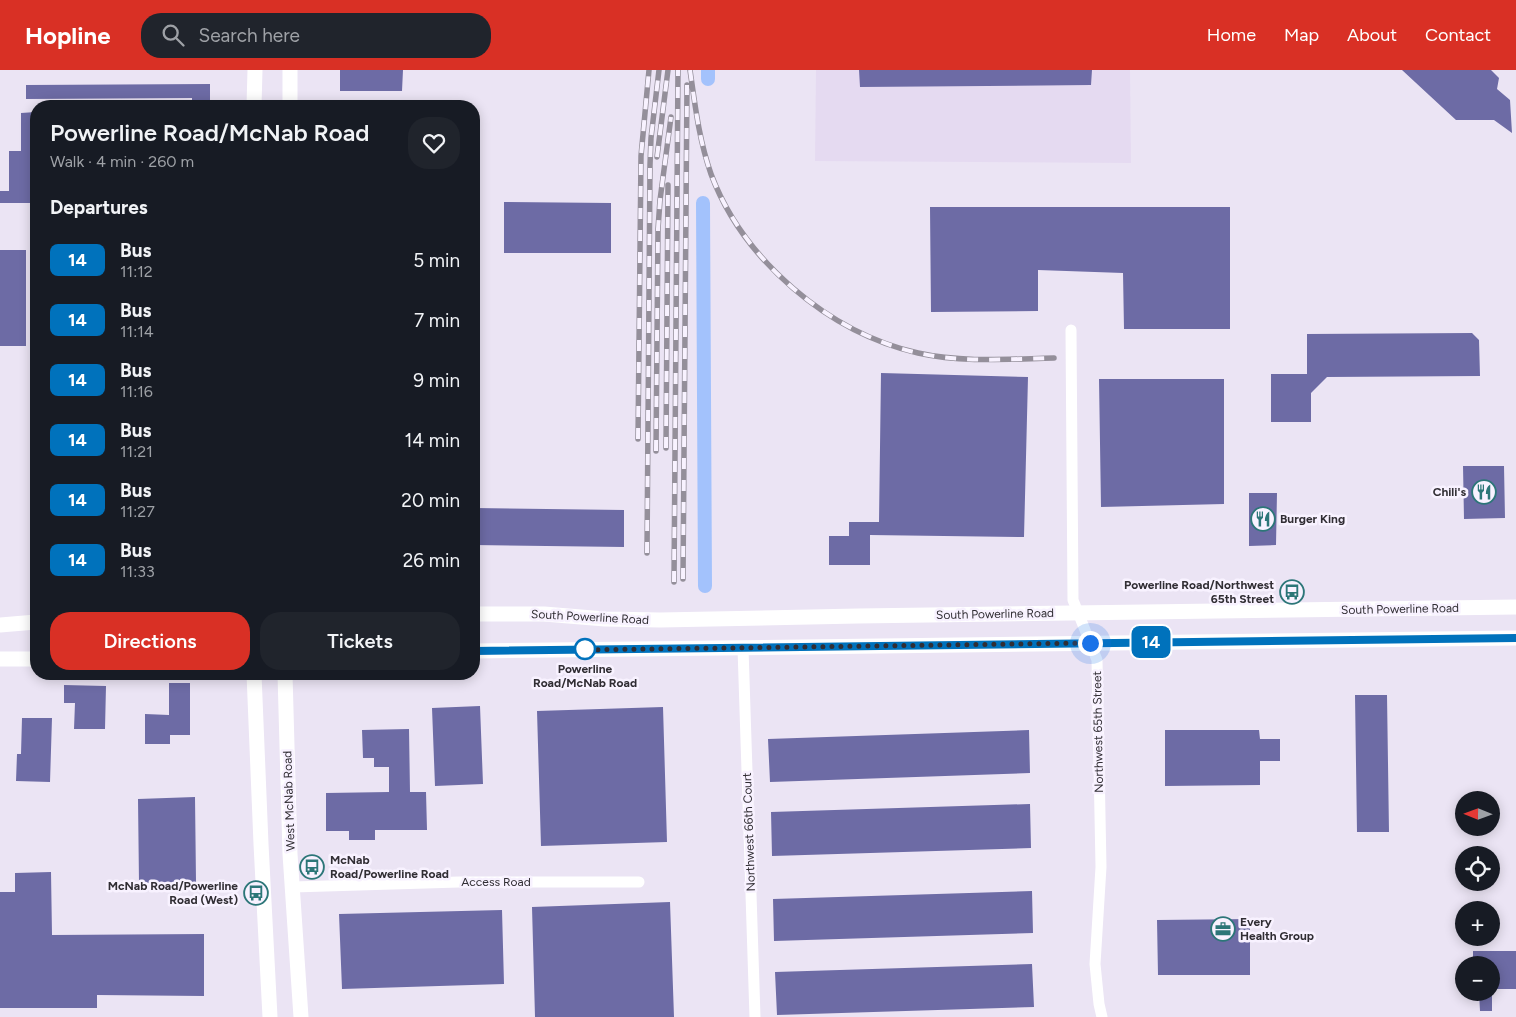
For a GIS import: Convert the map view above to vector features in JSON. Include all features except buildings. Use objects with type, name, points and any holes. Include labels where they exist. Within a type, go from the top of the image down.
[{"type":"main road","points":[[254,100],[255,70]]},
{"type":"main road","points":[[290,70],[290,100]]},
{"type":"main road","name":"South Powerline Road","points":[[480,614],[544,614],[605,619],[660,620],[1516,607]]},
{"type":"main road","points":[[0,625],[30,622]]},
{"type":"main road","points":[[480,651],[1516,638]]},
{"type":"main road","points":[[0,659],[30,659]]},
{"type":"main road","points":[[254,680],[270,1017]]},
{"type":"main road","name":"West McNab Road","points":[[286,680],[292,887],[301,1017]]},
{"type":"street","name":"Northwest 65th Street","points":[[1072,330],[1073,600],[1096,660],[1101,867],[1095,964],[1102,1017]]},
{"type":"street","name":"Northwest 66th Court","points":[[743,648],[755,1017]]},
{"type":"street","name":"Access Road","points":[[292,887],[460,882],[640,882]]},
{"type":"shaded area","points":[[816,70],[1130,70],[1131,163],[815,161]]},
{"type":"waterway","points":[[708,70],[708,79]]},
{"type":"waterway","points":[[703,203],[705,586]]},
{"type":"railway","points":[[638,439],[641,156],[649,70]]},
{"type":"railway","points":[[647,553],[650,165],[651,138],[659,70]]},
{"type":"railway","points":[[657,157],[668,70]]},
{"type":"railway","points":[[674,582],[678,70]]},
{"type":"railway","points":[[690,70],[703,148],[711,174],[725,206],[744,235],[767,263],[793,288],[822,310],[853,329],[885,343],[918,353],[969,359],[1054,358]]},
{"type":"railway","points":[[683,579],[687,85]]},
{"type":"railway","points":[[656,451],[658,229],[671,117]]},
{"type":"railway","points":[[666,448],[668,185]]},
{"type":"bus line","name":"14","points":[[480,651],[1516,638]]},
{"type":"place","name":"Chili's","points":[[1484,492]]},
{"type":"place","name":"Burger King","points":[[1263,519]]},
{"type":"place","name":"Powerline Road/Northwest 65th Street","points":[[1292,592]]},
{"type":"place","name":"Powerline Road/McNab Road","points":[[585,649]]},
{"type":"place","name":"McNab Road/Powerline Road","points":[[312,867]]},
{"type":"place","name":"McNab Road/Powerline Road (West)","points":[[256,893]]},
{"type":"place","name":"Every Health Group","points":[[1223,929]]},
{"type":"route","points":[[585,649],[578,650],[1090,643]]}]
